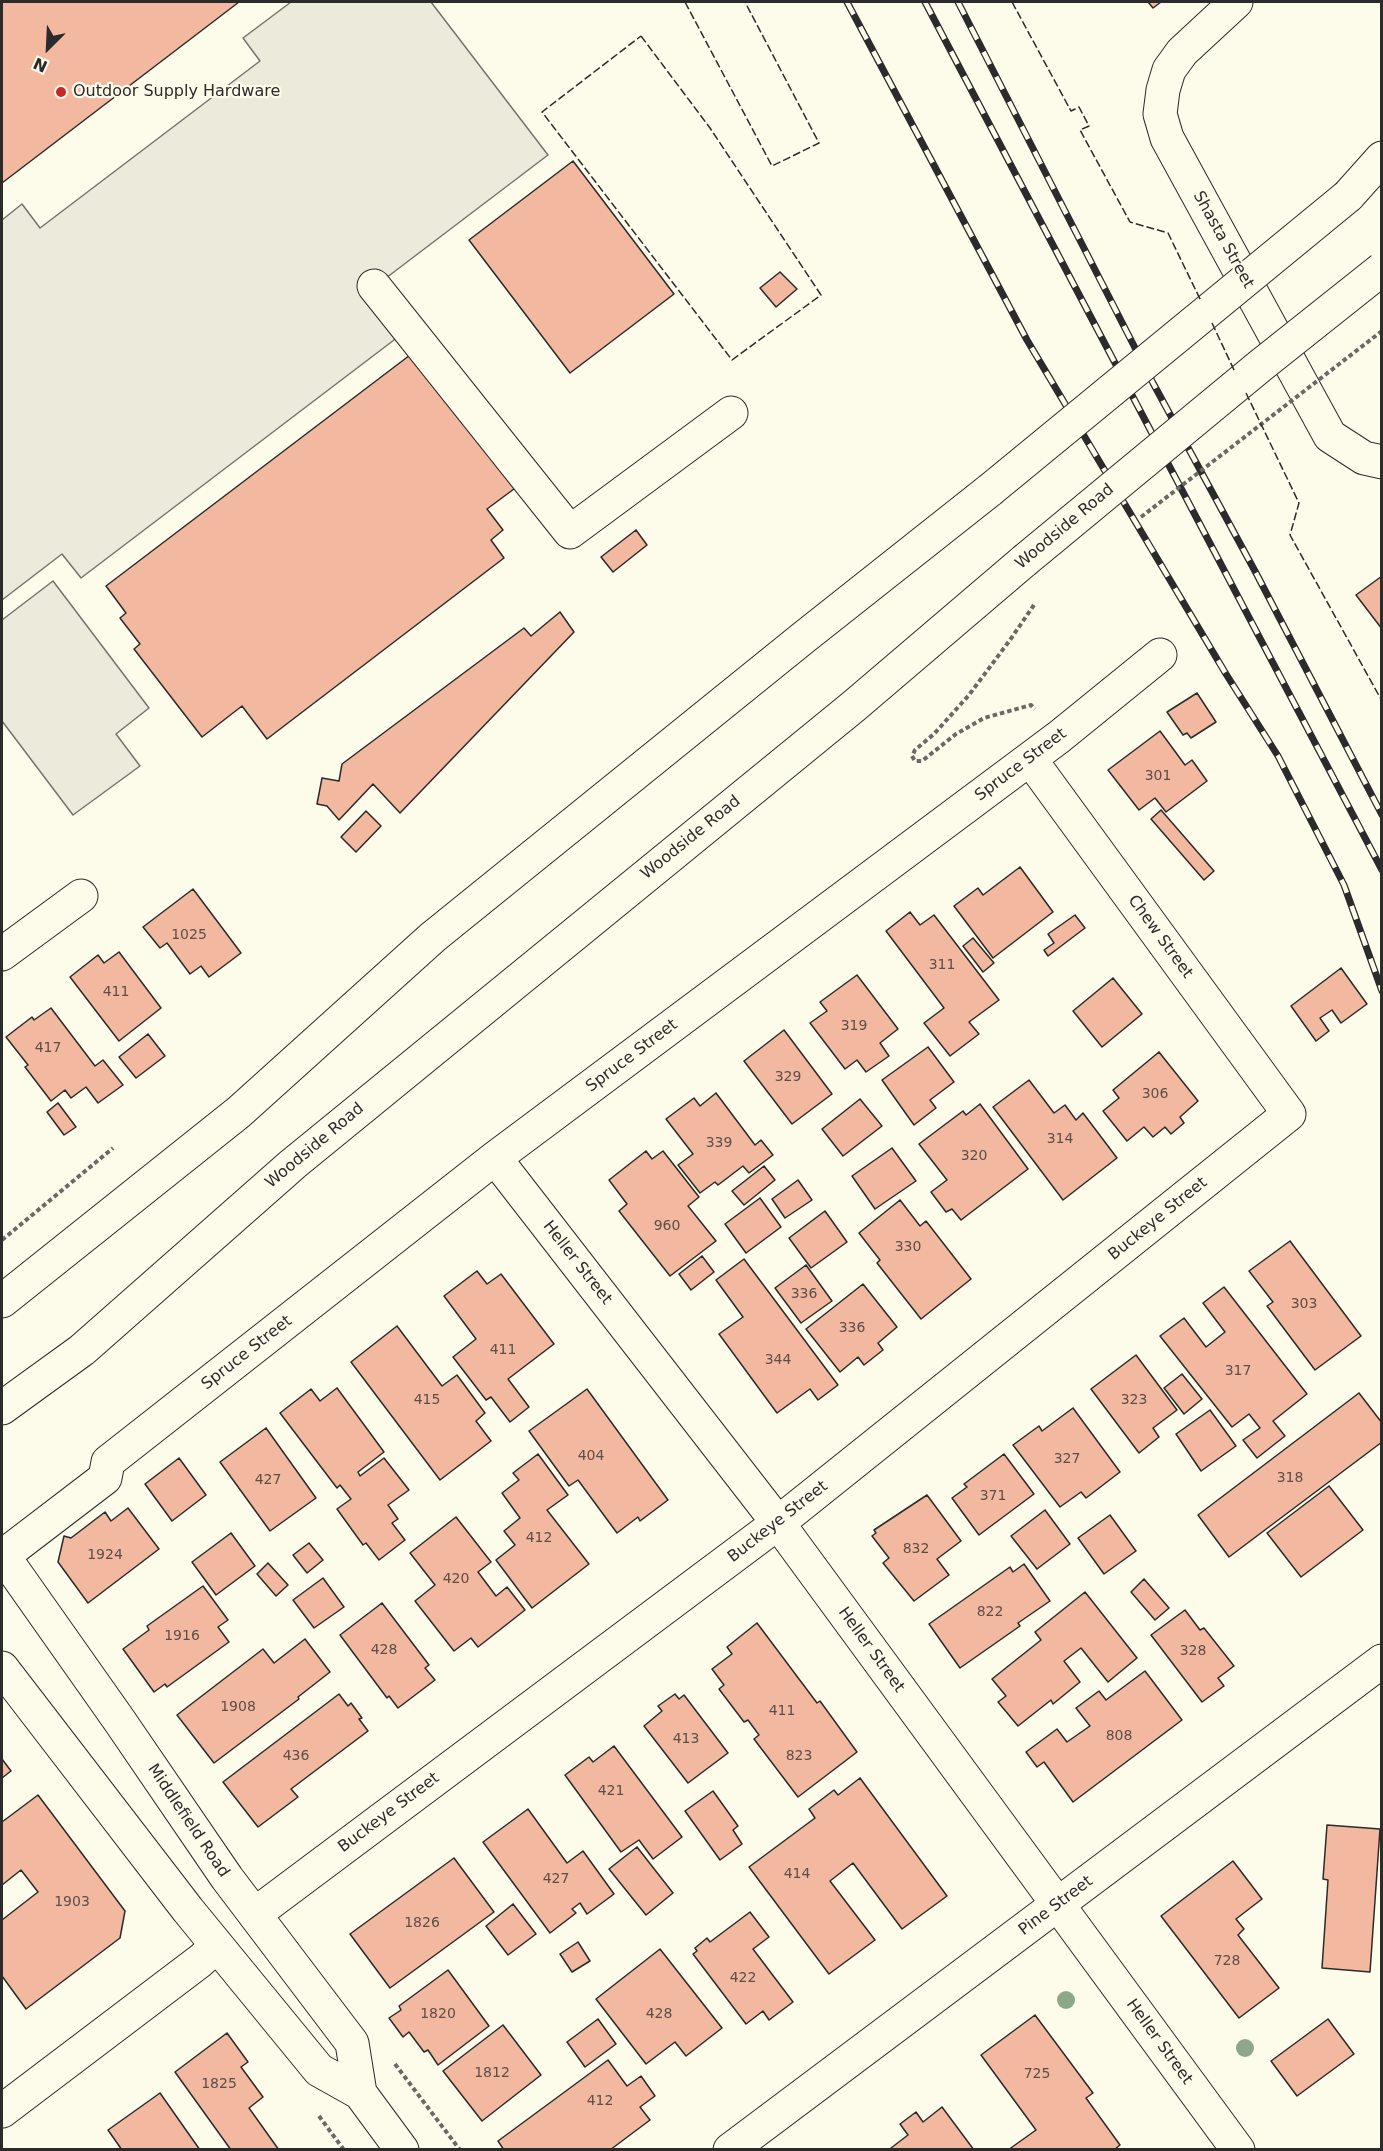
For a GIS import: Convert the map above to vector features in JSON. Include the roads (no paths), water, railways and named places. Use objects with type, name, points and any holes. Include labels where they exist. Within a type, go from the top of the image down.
[{"type":"main road","name":"Shasta Street","points":[[1236,2],[1182,52],[1169,70],[1163,90],[1160,114],[1167,138],[1330,436],[1364,458],[1382,462]]},
{"type":"main road","points":[[1348,196],[1382,158]]},
{"type":"main road","points":[[2,1301],[239,1112],[433,938],[803,638],[990,490],[1348,196],[1382,171]]},
{"type":"main road","name":"Woodside Road","points":[[2,1408],[82,1350],[293,1164],[854,706],[1024,561],[1260,366],[1382,269]]},
{"type":"main road","points":[[374,286],[570,532],[731,412]]},
{"type":"main road","points":[[1260,366],[1382,294]]},
{"type":"main road","name":"Spruce Street","points":[[2,1555],[105,1478],[108,1462],[495,1158],[1030,759],[1160,655]]},
{"type":"main road","name":"Chew Street","points":[[1030,759],[1289,1114]]},
{"type":"main road","points":[[2,954],[81,896]]},
{"type":"main road","name":"Buckeye Street","points":[[255,1914],[778,1523],[1289,1114]]},
{"type":"main road","name":"Heller Street","points":[[495,1158],[778,1523],[1238,2150]]},
{"type":"main road","name":"Middlefield Road","points":[[2,1555],[227,1878],[352,2043],[360,2093]]},
{"type":"main road","name":"Pine Street","points":[[730,2150],[1376,1665]]},
{"type":"main road","name":"Middlefield Road","points":[[2,1668],[217,1946],[319,2070],[360,2093],[402,2150]]},
{"type":"main road","points":[[2,2111],[217,1946]]},
{"type":"railway","points":[[847,2],[1027,340],[1226,674],[1278,756],[1344,885],[1382,991]]},
{"type":"railway","points":[[925,2],[1382,870]]},
{"type":"railway","points":[[958,2],[1153,383],[1256,573],[1382,815]]},
{"type":"place","name":"Outdoor Supply Hardware","points":[[61,92]]}]
